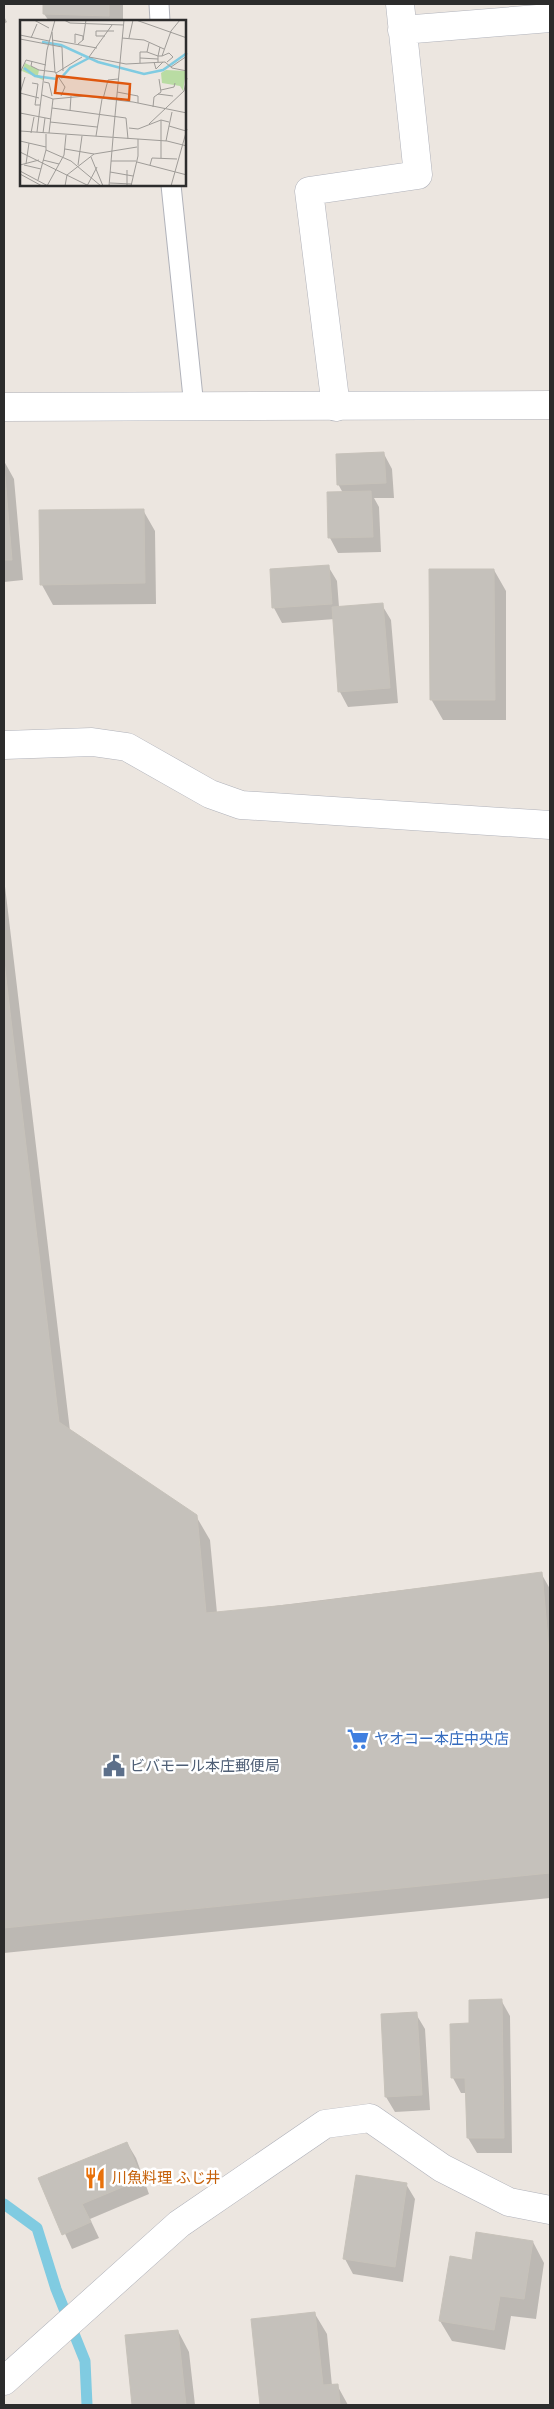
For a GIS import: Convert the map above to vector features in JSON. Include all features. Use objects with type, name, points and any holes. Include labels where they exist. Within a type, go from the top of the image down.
[{"type":"street","points":[[336,407],[309,191],[418,175],[401,17],[550,18]]},
{"type":"street","points":[[4,407],[194,408],[550,405]]},
{"type":"street","points":[[4,745],[92,742],[127,747],[210,794],[241,805],[550,825]]},
{"type":"street","points":[[4,2381],[179,2224],[326,2124],[370,2118],[442,2168],[509,2202],[550,2210]]},
{"type":"lane","points":[[159,4],[160,20]]},
{"type":"lane","points":[[171,186],[194,408]]},
{"type":"building","points":[[43,4],[109,4],[109,16],[43,14]]},
{"type":"building","points":[[384,452],[386,483],[337,485],[336,454]]},
{"type":"building","points":[[4,464],[12,560],[4,560]]},
{"type":"building","points":[[371,491],[373,537],[328,538],[327,492]]},
{"type":"building","points":[[144,509],[145,583],[40,585],[39,510]]},
{"type":"building","points":[[329,565],[332,604],[272,608],[270,569]]},
{"type":"building","points":[[429,569],[494,569],[495,700],[430,700]]},
{"type":"building","points":[[383,603],[390,688],[338,692],[332,607]]},
{"type":"building","points":[[4,961],[59,1422],[197,1515],[206,1613],[307,1603],[542,1572],[550,1662],[550,1873],[4,1928]]},
{"type":"building","points":[[502,1999],[504,2138],[467,2138],[465,2078],[451,2078],[450,2024],[469,2023],[469,2000]]},
{"type":"building","points":[[417,2012],[422,2095],[385,2097],[381,2014]]},
{"type":"building","points":[[127,2142],[142,2179],[82,2204],[91,2222],[62,2235],[38,2178]]},
{"type":"building","points":[[356,2175],[407,2183],[395,2267],[343,2259]]},
{"type":"building","points":[[476,2232],[533,2241],[524,2299],[500,2296],[494,2330],[439,2321],[450,2256],[472,2260]]},
{"type":"building","points":[[315,2312],[323,2385],[338,2384],[340,2404],[260,2405],[251,2319]]},
{"type":"building","points":[[178,2330],[186,2405],[132,2405],[125,2335]]},
{"type":"waterway","points":[[4,2204],[37,2228],[56,2289],[85,2361],[87,2405]]},
{"type":"place","name":"ヤオコー本庄中央店","points":[[358,1739]]},
{"type":"place","name":"ビバモール本庄郵便局","points":[[114,1766]]},
{"type":"place","name":"川魚料理 ふじ井","points":[[95,2178]]}]
